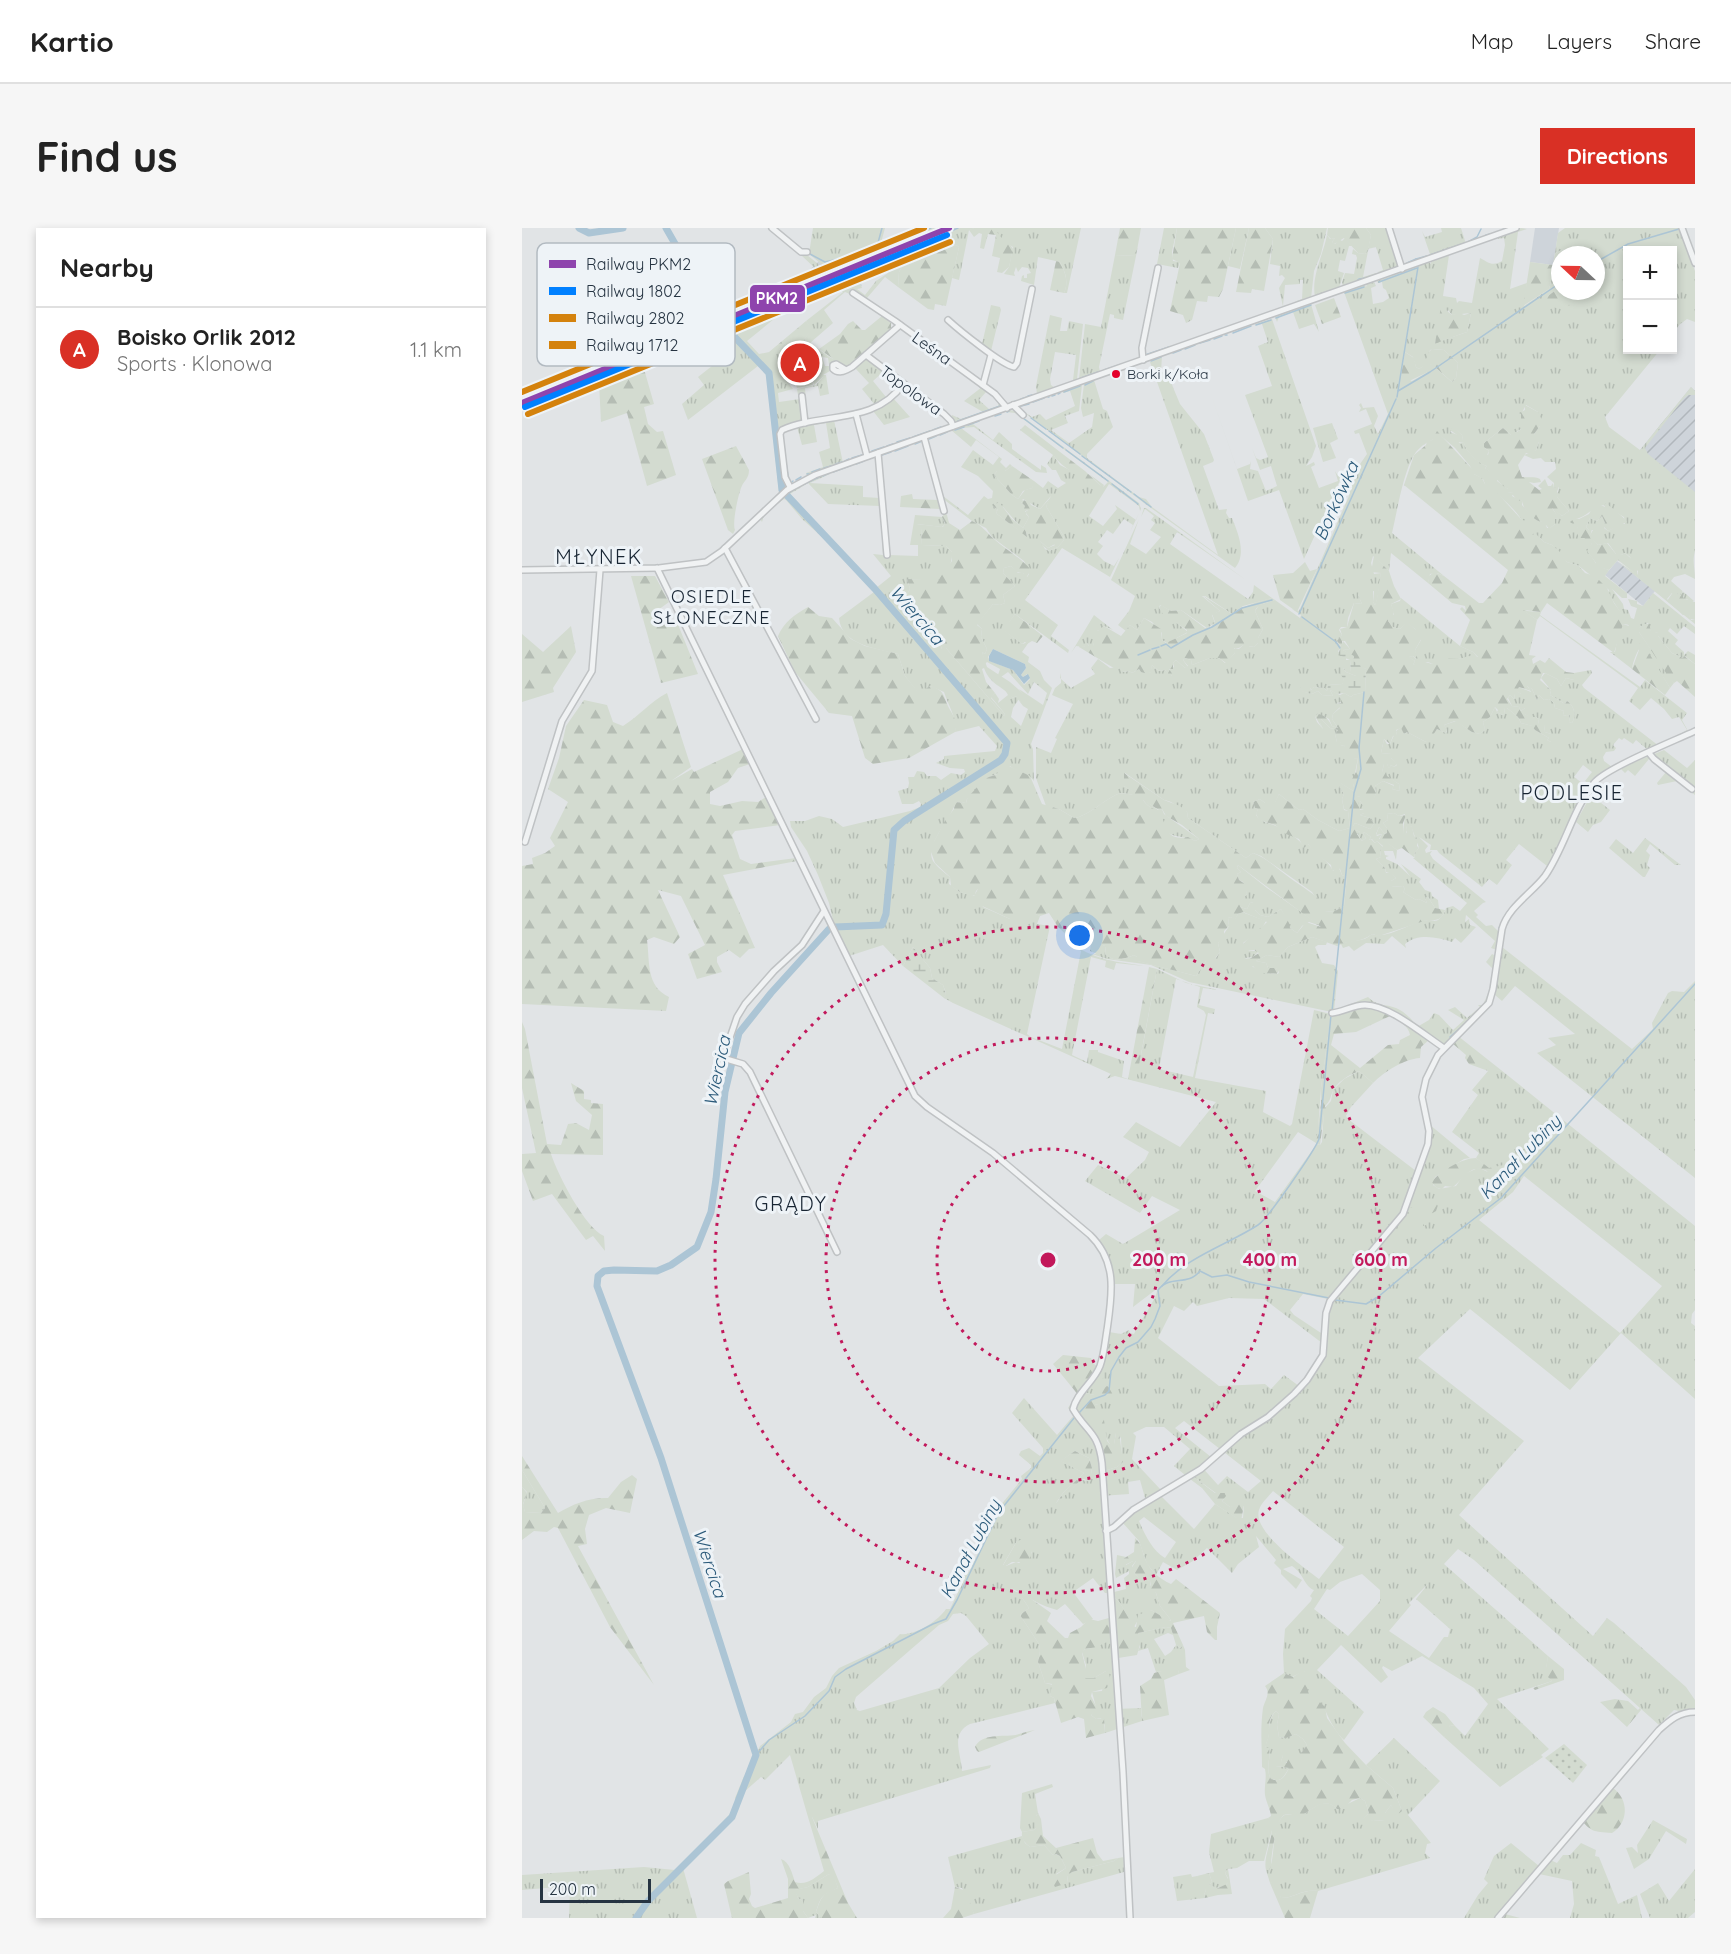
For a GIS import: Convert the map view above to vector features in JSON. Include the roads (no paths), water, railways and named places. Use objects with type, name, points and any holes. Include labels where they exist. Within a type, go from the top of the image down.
[{"type":"street","points":[[772,228],[801,252],[807,252]]},
{"type":"street","points":[[1389,228],[1402,269]]},
{"type":"street","points":[[522,570],[657,568],[706,561],[725,548],[789,488],[815,475],[1516,228]]},
{"type":"street","points":[[1682,228],[1695,263]]},
{"type":"street","points":[[1143,360],[1142,348],[1158,268]]},
{"type":"street","points":[[948,320],[991,355],[1013,367],[1017,363],[1032,289]]},
{"type":"street","name":"Leśna","points":[[853,293],[1023,415]]},
{"type":"street","points":[[846,370],[900,325]]},
{"type":"street","name":"Topolowa","points":[[866,355],[946,415],[953,426]]},
{"type":"street","points":[[983,386],[991,355]]},
{"type":"street","points":[[789,488],[785,477],[781,430],[876,408],[903,384]]},
{"type":"street","points":[[802,396],[805,423]]},
{"type":"street","points":[[856,414],[867,456]]},
{"type":"street","points":[[924,437],[944,511]]},
{"type":"street","points":[[878,453],[887,555]]},
{"type":"street","points":[[725,548],[816,719]]},
{"type":"street","points":[[657,568],[915,1096],[927,1107],[993,1153],[1090,1235],[1103,1252],[1111,1275],[1112,1289],[1104,1350],[1100,1366],[1077,1398],[1073,1409],[1094,1434],[1099,1447],[1123,1772],[1130,1918]]},
{"type":"street","points":[[525,842],[562,721],[592,671],[600,570]]},
{"type":"street","points":[[1106,1531],[1133,1510],[1201,1469],[1241,1434],[1282,1406],[1307,1380],[1323,1355],[1326,1312],[1330,1301],[1403,1214],[1428,1144],[1429,1131],[1422,1097],[1424,1085],[1432,1065],[1444,1048],[1489,1003],[1503,924],[1508,915],[1540,882],[1552,865],[1594,782],[1603,775],[1695,731]]},
{"type":"street","points":[[1649,753],[1692,789]]},
{"type":"street","points":[[824,911],[802,945],[774,971],[745,1004],[737,1017],[723,1058],[739,1062],[750,1072],[837,1252]]},
{"type":"street","points":[[1332,1013],[1361,1005],[1377,1007],[1393,1014],[1444,1048]]},
{"type":"street","points":[[1498,1918],[1659,1730],[1672,1718],[1686,1712],[1695,1712]]},
{"type":"water","points":[[993,649],[1025,664],[1026,668],[1021,675],[1023,677],[1028,674],[1030,678],[1024,684],[1013,670],[989,661]]},
{"type":"waterway","name":"Wiercica","points":[[579,228],[589,233],[623,228]]},
{"type":"waterway","name":"Wiercica","points":[[666,228],[675,243]]},
{"type":"waterway","points":[[735,307],[876,250],[882,228]]},
{"type":"waterway","points":[[876,250],[931,228]]},
{"type":"waterway","points":[[842,278],[958,228]]},
{"type":"waterway","points":[[1502,230],[1507,228]]},
{"type":"waterway","name":"Borkówka","points":[[1468,242],[1477,237],[1481,229]]},
{"type":"waterway","points":[[1605,257],[1628,244],[1679,229]]},
{"type":"waterway","points":[[1486,235],[1491,234]]},
{"type":"waterway","name":"Borkówka","points":[[1430,255],[1465,243]]},
{"type":"waterway","points":[[810,254],[825,262],[847,257]]},
{"type":"waterway","name":"Borkówka","points":[[1416,259],[1427,256]]},
{"type":"waterway","points":[[1407,263],[1416,259]]},
{"type":"waterway","name":"Borkówka","points":[[1397,397],[1418,267]]},
{"type":"waterway","points":[[1379,282],[1417,268]]},
{"type":"waterway","points":[[1354,283],[1366,278]]},
{"type":"waterway","points":[[735,321],[835,282]]},
{"type":"waterway","points":[[1345,293],[1364,287]]},
{"type":"waterway","points":[[1398,391],[1430,372],[1551,289]]},
{"type":"waterway","points":[[1276,318],[1311,305]]},
{"type":"waterway","points":[[1256,325],[1271,320]]},
{"type":"waterway","points":[[1233,333],[1251,326]]},
{"type":"waterway","points":[[1207,334],[1217,331]]},
{"type":"waterway","points":[[1214,339],[1222,336]]},
{"type":"waterway","name":"Wiercica","points":[[636,1918],[648,1901],[732,1817],[756,1755],[661,1458],[597,1286],[598,1276],[604,1271],[614,1270],[657,1271],[671,1265],[697,1247],[711,1212],[725,1092],[739,1033],[771,993],[829,929],[882,925],[886,914],[894,830],[904,821],[1001,760],[1007,743],[875,589],[782,490],[769,373],[735,337]]},
{"type":"waterway","points":[[1200,343],[1210,340]]},
{"type":"waterway","points":[[1185,349],[1195,345]]},
{"type":"waterway","points":[[1145,355],[1169,347]]},
{"type":"waterway","points":[[1173,353],[1181,350]]},
{"type":"waterway","points":[[1151,361],[1161,357]]},
{"type":"waterway","points":[[1129,362],[1137,359]]},
{"type":"waterway","points":[[1104,370],[1122,364]]},
{"type":"waterway","points":[[1081,378],[1098,372]]},
{"type":"waterway","points":[[1085,385],[1093,381]]},
{"type":"waterway","points":[[1064,392],[1080,386]]},
{"type":"waterway","points":[[1028,396],[1032,395]]},
{"type":"waterway","points":[[1021,399],[1027,397]]},
{"type":"waterway","points":[[1033,402],[1044,398]]},
{"type":"waterway","name":"Borkówka","points":[[1299,614],[1396,399]]},
{"type":"waterway","points":[[1021,406],[1029,404]]},
{"type":"waterway","points":[[958,421],[1000,406]]},
{"type":"waterway","points":[[995,416],[1001,414]]},
{"type":"waterway","points":[[1023,418],[1063,448]]},
{"type":"waterway","points":[[1031,418],[1046,429]]},
{"type":"waterway","points":[[968,425],[979,421]]},
{"type":"waterway","points":[[933,430],[941,427]]},
{"type":"waterway","points":[[955,430],[964,427]]},
{"type":"waterway","points":[[913,437],[930,431]]},
{"type":"waterway","points":[[1049,431],[1080,454]]},
{"type":"waterway","points":[[940,435],[947,432]]},
{"type":"waterway","points":[[929,439],[936,436]]},
{"type":"waterway","points":[[897,442],[910,438]]},
{"type":"waterway","points":[[915,444],[922,441]]},
{"type":"waterway","points":[[887,446],[893,444]]},
{"type":"waterway","points":[[784,446],[785,452]]},
{"type":"waterway","points":[[895,451],[908,446]]},
{"type":"waterway","points":[[872,451],[884,447]]},
{"type":"waterway","points":[[1066,450],[1108,481]]},
{"type":"waterway","points":[[882,455],[891,452]]},
{"type":"waterway","points":[[852,458],[862,455]]},
{"type":"waterway","points":[[785,456],[788,476]]},
{"type":"waterway","points":[[1082,456],[1131,492]]},
{"type":"waterway","points":[[845,461],[849,459]]},
{"type":"waterway","points":[[856,464],[864,461]]},
{"type":"waterway","points":[[836,464],[842,462]]},
{"type":"waterway","points":[[833,472],[852,465]]},
{"type":"waterway","points":[[824,468],[831,466]]},
{"type":"waterway","points":[[812,472],[820,469]]},
{"type":"waterway","points":[[823,476],[829,473]]},
{"type":"waterway","points":[[796,480],[801,477]]},
{"type":"waterway","points":[[802,485],[819,477]]},
{"type":"waterway","points":[[1112,484],[1138,504]]},
{"type":"waterway","name":"Wiercica","points":[[781,487],[785,485]]},
{"type":"waterway","points":[[786,495],[798,487]]},
{"type":"waterway","points":[[1134,494],[1151,507]]},
{"type":"waterway","name":"Borkówka","points":[[1161,646],[1166,644],[1171,648],[1212,627],[1242,608],[1272,600]]},
{"type":"waterway","points":[[1302,617],[1336,642],[1340,648]]},
{"type":"waterway","name":"Borkówka","points":[[1152,649],[1159,647]]},
{"type":"waterway","name":"Borkówka","points":[[1138,655],[1150,650]]},
{"type":"waterway","points":[[1332,1011],[1354,793],[1361,769],[1359,748],[1364,692]]},
{"type":"waterway","points":[[1499,928],[1506,914]]},
{"type":"waterway","name":"Kanał Lubiny","points":[[1335,1300],[1366,1304],[1378,1297],[1436,1248],[1501,1198],[1695,984]]},
{"type":"waterway","points":[[1162,1286],[1195,1259],[1258,1225],[1309,1156],[1319,1139],[1331,1015]]},
{"type":"waterway","points":[[1450,1037],[1467,1022]]},
{"type":"waterway","name":"Kanał Lubiny","points":[[1079,1413],[1091,1400],[1109,1391],[1111,1371],[1119,1357],[1126,1348],[1138,1342],[1151,1327],[1160,1306],[1158,1290],[1163,1285],[1190,1278],[1200,1271],[1212,1277],[1227,1275],[1249,1282],[1329,1298]]},
{"type":"waterway","name":"Kanał Lubiny","points":[[756,1755],[769,1740],[805,1716],[829,1691],[835,1677],[846,1669],[946,1619],[999,1512],[1074,1418]]},
{"type":"rail line","name":"2802","points":[[735,305],[924,228]]},
{"type":"rail line","name":"PKM2","points":[[735,316],[949,228]]},
{"type":"rail line","name":"1802","points":[[735,321],[947,235]]},
{"type":"rail line","name":"1712","points":[[735,330],[950,242]]},
{"type":"rail line","name":"2802","points":[[522,392],[586,366]]},
{"type":"rail line","name":"PKM2","points":[[522,403],[612,366]]},
{"type":"rail line","name":"1802","points":[[525,407],[626,366]]},
{"type":"rail line","name":"1712","points":[[528,414],[646,366]]},
{"type":"place","name":"Boisko Orlik 2012","points":[[800,363]]},
{"type":"place","name":"Borki k/Koła","points":[[1116,374]]},
{"type":"district","name":"MŁYNEK","points":[[599,556]]},
{"type":"district","name":"OSIEDLE SŁONECZNE","points":[[712,606]]},
{"type":"district","name":"PODLESIE","points":[[1572,792]]},
{"type":"district","name":"GRĄDY","points":[[791,1203]]}]
